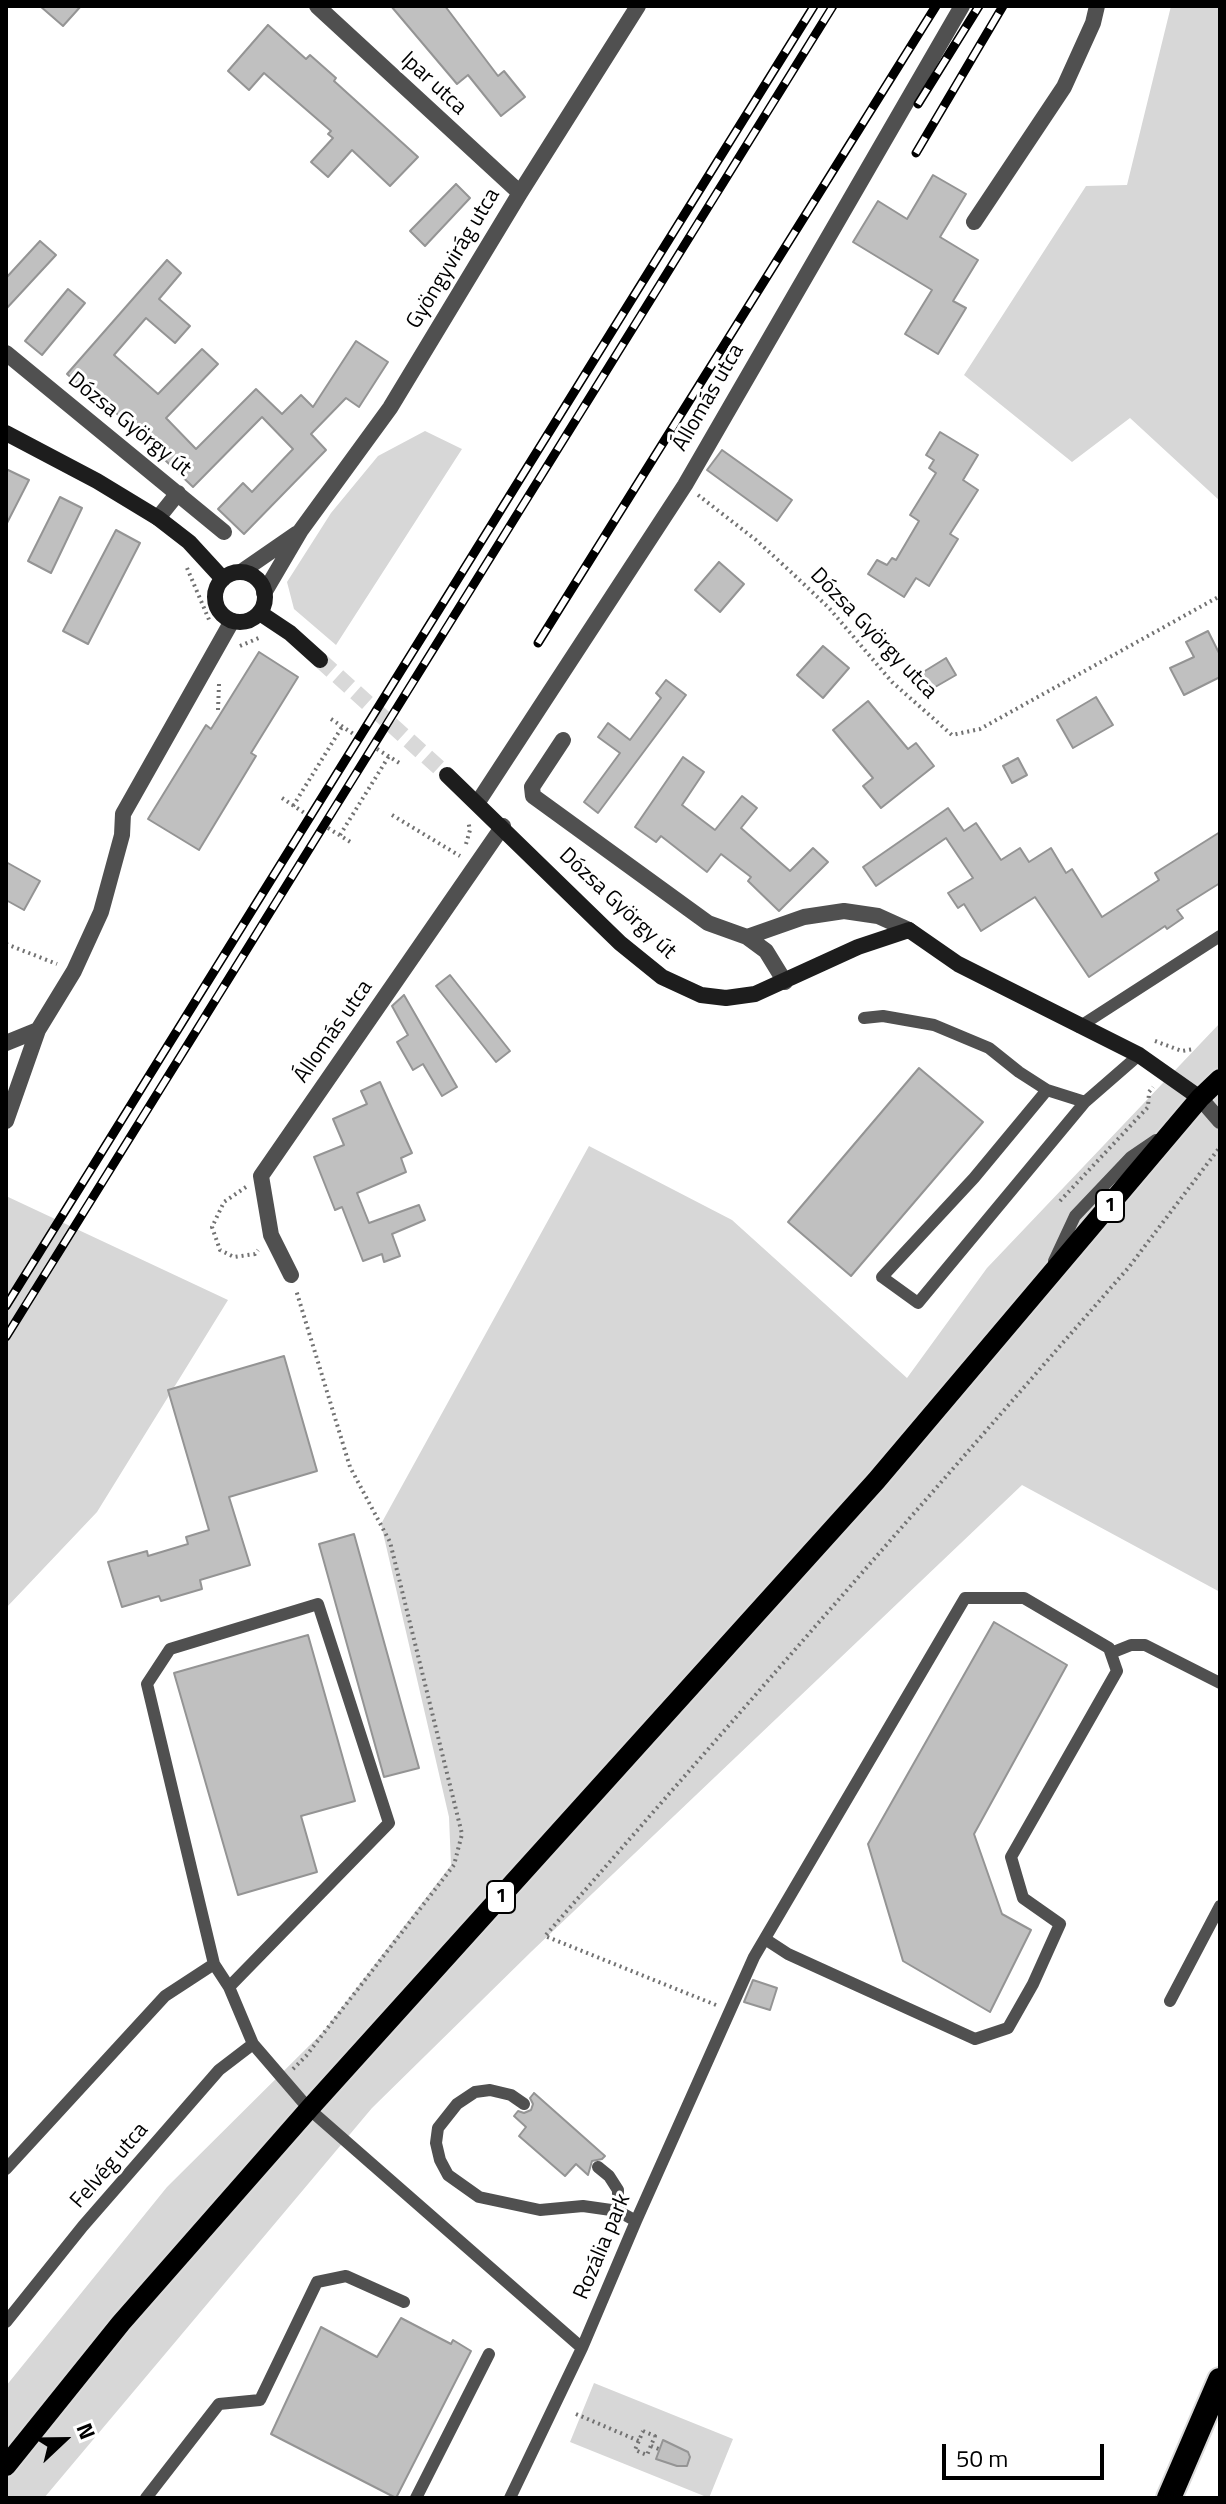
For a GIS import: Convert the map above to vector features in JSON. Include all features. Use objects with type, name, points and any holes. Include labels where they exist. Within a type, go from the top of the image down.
[{"type":"highway","points":[[1169,2498],[1220,2380]]},
{"type":"main road","name":"1","points":[[6,2466],[121,2323],[309,2109],[876,1481],[1200,1098],[1220,1079]]},
{"type":"street","name":"Ipar utca","points":[[317,6],[520,193]]},
{"type":"street","name":"Gyöngyvirág utca","points":[[264,593],[301,530],[390,408],[638,6]]},
{"type":"street","name":"Állomás utca","points":[[478,802],[685,485],[962,6]]},
{"type":"street","points":[[974,222],[1064,87],[1093,23],[1097,6]]},
{"type":"street","name":"Dózsa György út","points":[[6,353],[224,532]]},
{"type":"street","points":[[6,433],[97,481],[158,518],[189,542],[223,579]]},
{"type":"street","points":[[158,518],[178,493]]},
{"type":"street","name":"Gyöngyvirág utca","points":[[241,572],[301,530]]},
{"type":"street","points":[[6,1121],[38,1030],[74,971],[101,912],[122,835],[123,814],[227,628],[252,620],[260,613],[264,603],[261,583],[241,572],[223,579],[216,590],[215,603],[227,628]]},
{"type":"street","points":[[260,613],[290,633],[320,660]]},
{"type":"street","name":"Dózsa György út","points":[[563,740],[532,787],[533,796],[708,923],[747,937],[766,951],[785,982]]},
{"type":"street","name":"Dózsa György út","points":[[447,775],[503,826],[620,943],[662,977],[701,995],[726,998],[755,994],[858,947],[909,930]]},
{"type":"street","name":"Állomás utca","points":[[261,1176],[503,826]]},
{"type":"street","points":[[747,937],[804,917],[844,911],[878,916],[909,930],[958,964],[1139,1055],[1200,1098],[1220,1121]]},
{"type":"street","points":[[6,1043],[38,1030]]},
{"type":"street","points":[[261,1176],[271,1235],[291,1275]]},
{"type":"lane","points":[[1079,1027],[1220,936]]},
{"type":"lane","points":[[864,1018],[905,1018],[963,1036],[989,1048],[1047,1090],[1085,1102]]},
{"type":"lane","points":[[1047,1090],[974,1178],[882,1277],[918,1303],[1085,1102],[1139,1055]]},
{"type":"lane","name":"Rozália park","points":[[510,2498],[582,2348],[730,2010],[765,1939],[965,1598],[1024,1598],[1109,1648],[1111,1653]]},
{"type":"lane","points":[[229,1987],[389,1823],[318,1604],[170,1649],[147,1684],[214,1964],[229,1987],[253,2044],[309,2109],[582,2348]]},
{"type":"lane","points":[[765,1939],[788,1954],[975,2039],[1008,2028],[1033,1984],[1060,1924],[1023,1898],[1011,1857],[1117,1671],[1111,1653],[1131,1645],[1145,1645],[1220,1683]]},
{"type":"lane","points":[[1170,2001],[1220,1906]]},
{"type":"lane","points":[[6,2169],[165,1996],[214,1964]]},
{"type":"lane","name":"Felvég utca","points":[[6,2322],[83,2226],[219,2070],[253,2044]]},
{"type":"lane","points":[[524,2104],[511,2095],[490,2090],[475,2092],[457,2104],[438,2128],[436,2143],[448,2175],[479,2197],[540,2210],[583,2206],[618,2211],[636,2221]]},
{"type":"lane","points":[[598,2167],[618,2190],[618,2211]]},
{"type":"lane","points":[[146,2498],[219,2404],[260,2400],[317,2282],[346,2276],[404,2302]]},
{"type":"lane","points":[[416,2498],[489,2354]]},
{"type":"path","name":"Dózsa György utca","points":[[685,485],[756,540],[791,572],[829,608],[892,682],[952,735],[980,729],[1220,596]]},
{"type":"path","points":[[183,559],[212,627],[227,628]]},
{"type":"path","points":[[219,683],[218,710],[221,712]]},
{"type":"path","points":[[331,719],[355,735]]},
{"type":"path","points":[[293,806],[342,727]]},
{"type":"path","points":[[377,749],[401,764]]},
{"type":"path","points":[[340,835],[389,756]]},
{"type":"path","points":[[282,798],[306,814]]},
{"type":"path","points":[[392,815],[476,865]]},
{"type":"path","points":[[459,856],[470,830],[467,819]]},
{"type":"path","points":[[328,828],[352,843]]},
{"type":"path","points":[[6,944],[74,971]]},
{"type":"path","points":[[1060,1201],[1148,1107],[1149,1092],[1182,1051]]},
{"type":"path","points":[[730,2010],[545,1936],[1129,1267],[1220,1147]]},
{"type":"path","points":[[261,1176],[224,1202],[212,1227],[220,1250],[234,1257],[255,1254],[271,1235]]},
{"type":"path","points":[[283,2078],[306,2056],[454,1865],[462,1834],[390,1542],[350,1467],[291,1275]]},
{"type":"path","points":[[576,2414],[639,2441]]},
{"type":"path","points":[[643,2431],[655,2436],[647,2455],[635,2450],[639,2441],[643,2431]]},
{"type":"path","points":[[651,2446],[659,2449]]},
{"type":"shaded area","points":[[1171,6],[1220,6],[1220,501],[1130,418],[1072,462],[964,375],[1086,186],[1127,185]]},
{"type":"shaded area","points":[[425,431],[462,449],[336,645],[294,609],[287,582],[331,513],[378,456]]},
{"type":"shaded area","points":[[1220,1023],[1220,1592],[1022,1485],[532,1951],[372,2108],[44,2498],[6,2498],[6,2386],[167,2187],[323,2032],[451,1865],[449,1817],[381,1524],[589,1146],[732,1220],[907,1378],[987,1268]]},
{"type":"shaded area","points":[[6,1196],[228,1300],[97,1512],[6,1608]]},
{"type":"shaded area","points":[[594,2383],[733,2439],[709,2498],[570,2442]]},
{"type":"building","points":[[40,6],[81,6],[63,26]]},
{"type":"building","points":[[391,6],[445,6],[498,76],[504,71],[525,97],[501,116],[468,75],[457,84]]},
{"type":"building","points":[[268,25],[306,59],[310,55],[336,78],[334,81],[418,157],[390,186],[352,150],[328,177],[311,162],[333,138],[328,134],[331,131],[264,73],[249,90],[228,71]]},
{"type":"building","points":[[933,175],[966,194],[940,237],[978,260],[953,301],[966,308],[938,354],[905,334],[932,290],[853,242],[878,201],[907,219]]},
{"type":"building","points":[[456,184],[470,198],[425,246],[410,231]]},
{"type":"building","points":[[40,241],[56,255],[6,309],[6,278]]},
{"type":"building","points":[[167,260],[181,273],[159,299],[190,326],[175,343],[146,318],[114,355],[158,394],[202,349],[218,364],[166,418],[196,449],[256,389],[282,414],[301,395],[313,407],[356,341],[388,362],[359,407],[346,398],[311,434],[326,450],[244,534],[218,509],[243,483],[252,492],[293,449],[262,417],[193,487],[109,406],[107,409],[67,374]]},
{"type":"building","points":[[68,289],[85,303],[42,355],[25,341]]},
{"type":"building","points":[[940,432],[978,455],[963,480],[978,490],[950,534],[958,539],[929,586],[916,578],[904,597],[868,574],[877,560],[887,565],[892,558],[896,560],[919,521],[910,515],[936,473],[929,468],[934,460],[926,455]]},
{"type":"building","points":[[722,450],[792,500],[777,521],[707,470]]},
{"type":"building","points":[[6,469],[29,480],[6,525]]},
{"type":"building","points":[[60,497],[82,508],[51,573],[28,561]]},
{"type":"building","points":[[116,530],[140,543],[88,644],[63,631]]},
{"type":"building","points":[[719,562],[744,584],[720,612],[695,590]]},
{"type":"building","points":[[1208,631],[1220,655],[1220,677],[1184,695],[1170,668],[1194,657],[1186,642]]},
{"type":"building","points":[[823,646],[849,668],[823,698],[797,675]]},
{"type":"building","points":[[259,652],[298,677],[251,753],[256,756],[199,850],[148,819],[206,725],[211,729]]},
{"type":"building","points":[[946,658],[956,675],[930,690],[920,674]]},
{"type":"building","points":[[666,680],[686,695],[598,813],[584,802],[620,753],[598,737],[608,723],[630,740],[661,698],[656,693]]},
{"type":"building","points":[[1096,697],[1113,725],[1073,748],[1057,720]]},
{"type":"building","points":[[868,701],[908,749],[916,743],[934,766],[881,808],[863,786],[873,778],[833,730]]},
{"type":"building","points":[[683,757],[704,772],[682,805],[715,830],[742,796],[757,808],[741,828],[790,871],[813,848],[828,862],[779,911],[748,881],[751,877],[721,854],[707,872],[661,836],[656,842],[635,827]]},
{"type":"building","points":[[1018,758],[1027,775],[1012,783],[1003,766]]},
{"type":"building","points":[[948,808],[964,831],[976,823],[1001,860],[1020,848],[1029,862],[1051,848],[1066,873],[1072,869],[1102,917],[1159,880],[1155,873],[1220,832],[1220,883],[1177,910],[1183,918],[1167,929],[1165,926],[1089,977],[1035,897],[981,931],[964,904],[958,908],[948,893],[973,878],[946,838],[876,886],[863,867]]},
{"type":"building","points":[[6,862],[40,881],[24,910],[6,900]]},
{"type":"building","points":[[450,975],[510,1051],[496,1062],[436,986]]},
{"type":"building","points":[[404,995],[457,1087],[442,1096],[423,1064],[413,1070],[397,1042],[408,1035],[392,1006]]},
{"type":"building","points":[[919,1068],[983,1122],[851,1276],[788,1222]]},
{"type":"building","points":[[380,1082],[412,1153],[401,1158],[406,1172],[357,1193],[369,1223],[419,1205],[425,1220],[392,1234],[400,1256],[384,1262],[382,1254],[363,1261],[342,1207],[335,1210],[314,1157],[344,1145],[333,1119],[367,1104],[361,1091]]},
{"type":"building","points":[[284,1356],[317,1471],[229,1497],[250,1565],[200,1580],[202,1589],[161,1601],[159,1596],[122,1607],[108,1562],[147,1551],[148,1556],[188,1544],[186,1537],[209,1530],[168,1390]]},
{"type":"building","points":[[354,1534],[419,1768],[384,1777],[319,1544]]},
{"type":"building","points":[[994,1622],[1067,1665],[974,1834],[1002,1914],[1031,1930],[990,2012],[903,1961],[868,1844]]},
{"type":"building","points":[[308,1635],[355,1801],[301,1816],[317,1872],[238,1895],[174,1673]]},
{"type":"building","points":[[753,1980],[777,1988],[770,2010],[744,2002]]},
{"type":"building","points":[[534,2093],[605,2156],[592,2161],[588,2175],[576,2164],[565,2176],[519,2136],[526,2127],[514,2116],[518,2111],[524,2113],[531,2110],[533,2104],[530,2098]]},
{"type":"building","points":[[401,2318],[471,2351],[396,2498],[271,2434],[321,2327],[377,2357]]},
{"type":"building","points":[[663,2440],[688,2452],[687,2466],[656,2459]]},
{"type":"tunnel","points":[[320,660],[447,775]]},
{"type":"railway","points":[[6,1306],[814,6]]},
{"type":"railway","points":[[6,1337],[833,6]]},
{"type":"railway","points":[[538,643],[936,6]]},
{"type":"railway","points":[[918,104],[979,6]]},
{"type":"railway","points":[[916,153],[1003,6]]}]
